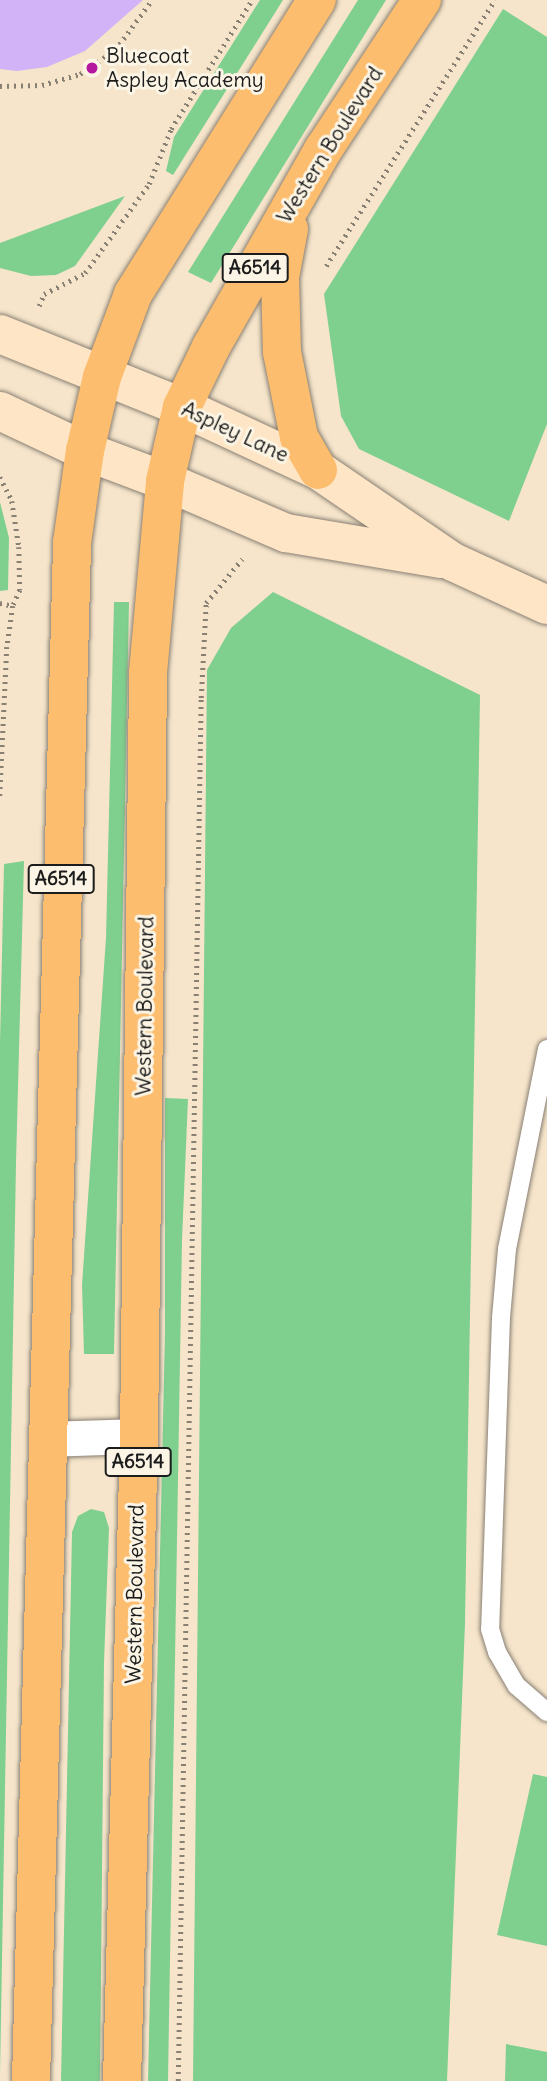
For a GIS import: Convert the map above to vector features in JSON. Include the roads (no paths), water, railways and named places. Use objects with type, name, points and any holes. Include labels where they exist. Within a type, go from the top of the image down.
[{"type":"highway","name":"A6514","points":[[31,2081],[70,581],[85,451],[102,377],[133,294],[317,0]]},
{"type":"highway","name":"Western Boulevard","points":[[122,2081],[139,1436],[148,673],[165,481],[183,407],[211,347],[294,199],[422,0]]},
{"type":"highway","points":[[294,199],[280,278],[282,352],[299,437],[318,470]]},
{"type":"main road","name":"Aspley Lane","points":[[0,334],[102,377],[183,407],[318,470],[453,562],[547,605]]},
{"type":"main road","name":"Aspley Lane","points":[[0,411],[85,451],[165,481],[257,523],[286,533],[453,562]]},
{"type":"street","points":[[47,1439],[139,1436]]},
{"type":"lane","points":[[547,1049],[507,1249],[501,1318],[490,1629],[497,1652],[517,1686],[547,1712]]},
{"type":"place","name":"Bluecoat Aspley Academy","points":[[92,68]]}]
